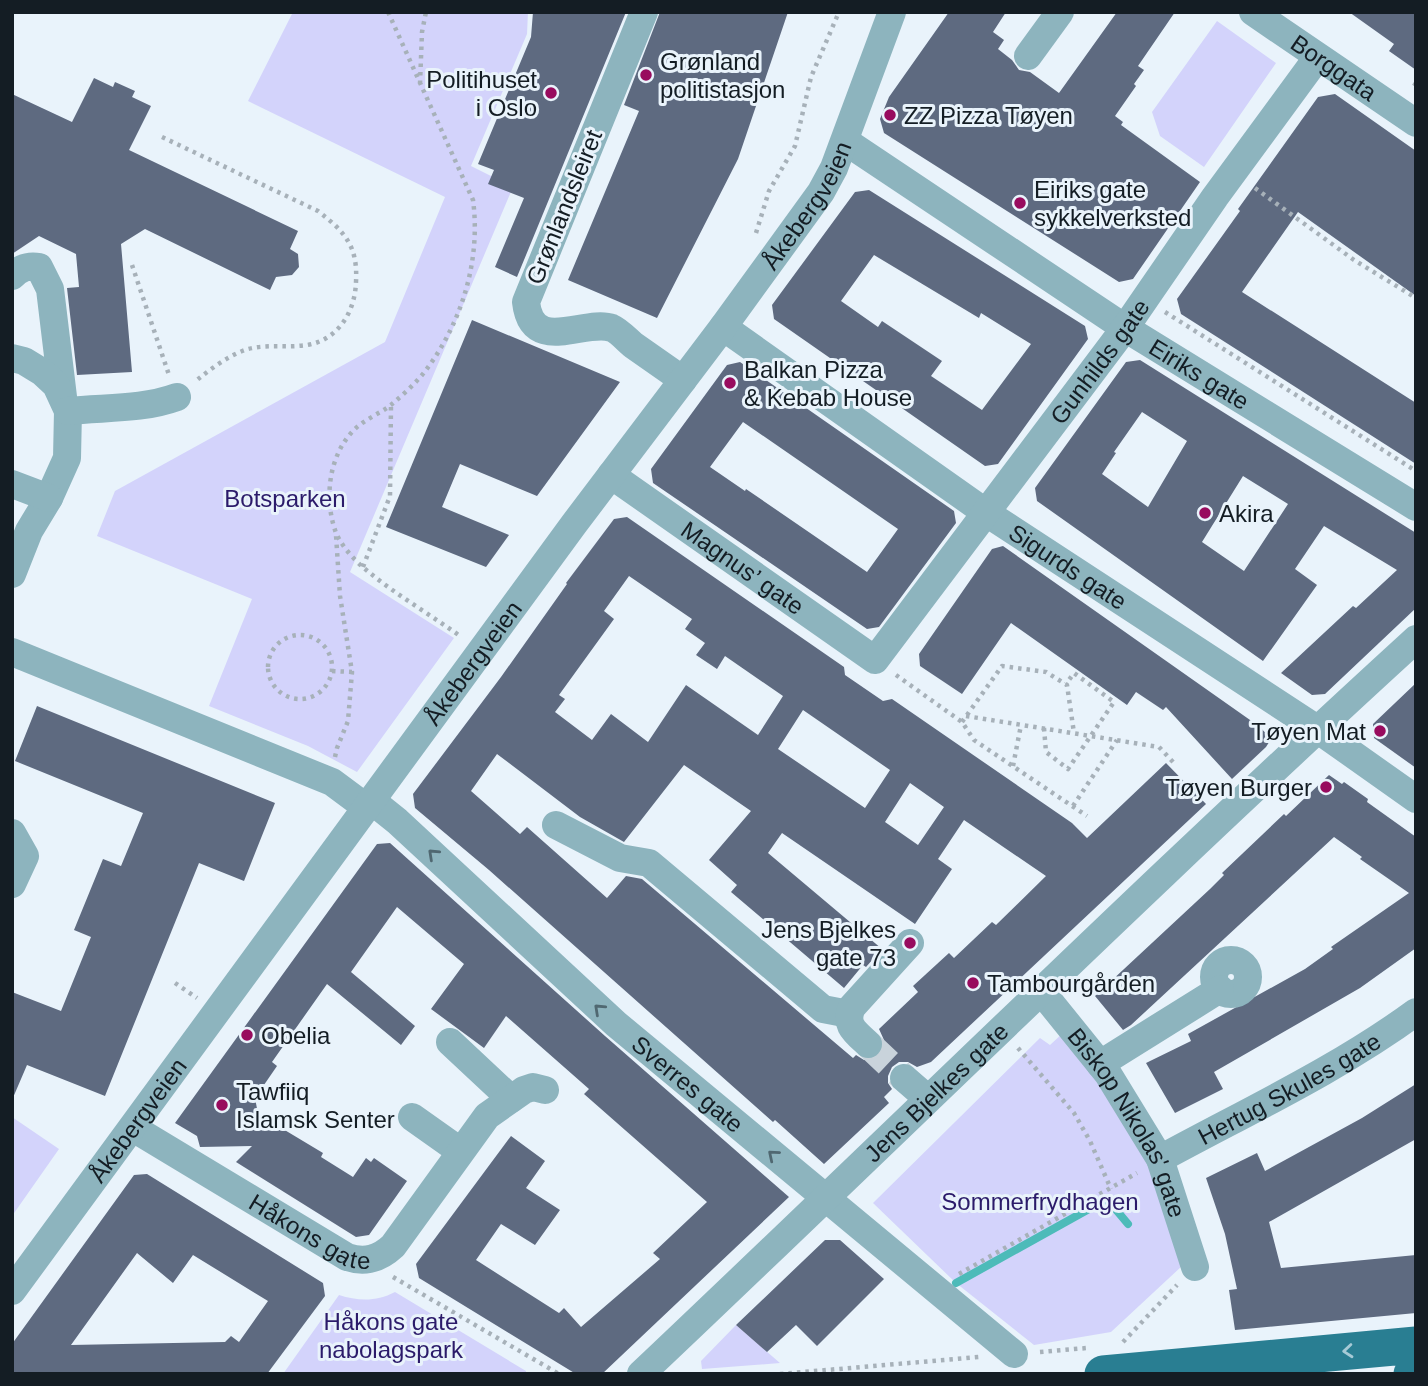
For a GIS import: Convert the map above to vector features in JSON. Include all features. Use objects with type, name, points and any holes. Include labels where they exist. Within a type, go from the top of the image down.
[{"type":"main road","points":[[1111,1359],[1416,1345]]},
{"type":"street","name":"Grønlandsleiret","points":[[644,12],[526,302],[527,315],[536,326],[554,333],[594,327],[612,328],[683,380]]},
{"type":"street","name":"Åkebergveien","points":[[12,1292],[821,192],[845,141],[892,12]]},
{"type":"street","points":[[1028,56],[1060,12]]},
{"type":"street","name":"Borggata","points":[[1253,12],[1416,123]]},
{"type":"street","name":"Gunhilds gate","points":[[875,660],[1125,328],[1233,172],[1317,58]]},
{"type":"street","name":"Eiriks gate","points":[[845,141],[1125,328],[1416,507]]},
{"type":"street","points":[[12,276],[18,270],[30,266],[39,267],[50,289],[66,407],[67,458],[49,498],[29,531],[12,574]]},
{"type":"street","name":"Sigurds gate","points":[[723,327],[985,512],[1317,729],[1416,799]]},
{"type":"street","points":[[12,358],[42,372],[56,385],[66,407]]},
{"type":"street","points":[[66,407],[135,408],[159,404],[177,397]]},
{"type":"street","name":"Magnus’ gate","points":[[611,474],[875,660]]},
{"type":"street","points":[[12,484],[49,498]]},
{"type":"street","name":"Jens Bjelkes gate","points":[[641,1374],[826,1199],[927,1098],[1317,729],[1416,639]]},
{"type":"street","name":"Sverres gate","points":[[12,652],[332,782],[397,821],[616,1024],[1014,1354]]},
{"type":"street","points":[[556,825],[620,858],[649,863],[823,1009],[849,1014]]},
{"type":"street","points":[[12,833],[25,856],[12,884]]},
{"type":"street","points":[[868,1044],[851,1029],[849,1014],[852,1007],[910,943]]},
{"type":"street","points":[[1100,1064],[1220,989]]},
{"type":"street","name":"Biskop Nikolas' gate","points":[[1041,991],[1100,1064],[1160,1159],[1195,1267]]},
{"type":"street","name":"Hertug Skules gate","points":[[1160,1159],[1323,1071],[1416,1012]]},
{"type":"street","points":[[450,1042],[511,1099]]},
{"type":"street","points":[[904,1078],[927,1098]]},
{"type":"street","name":"Håkons gate","points":[[133,1128],[347,1257],[365,1261],[377,1257],[393,1245],[484,1119],[523,1090],[533,1087],[545,1090]]},
{"type":"street","points":[[412,1117],[460,1151]]},
{"type":"path","points":[[332,782],[337,748],[348,721],[351,705],[352,672],[340,596],[330,502],[331,475],[336,454],[353,430],[391,405],[424,373],[441,349],[467,289],[474,256],[476,223],[473,200],[388,12]]},
{"type":"path","points":[[420,87],[422,32],[426,12]]},
{"type":"path","points":[[756,236],[769,191],[795,146],[811,77],[839,12]]},
{"type":"path","points":[[132,265],[177,397],[215,366],[248,349],[307,345],[334,334],[349,313],[356,292],[357,267],[352,246],[339,227],[318,211],[162,137]]},
{"type":"path","points":[[1233,172],[1354,260],[1416,298]]},
{"type":"path","points":[[1144,299],[1416,471]]},
{"type":"path","points":[[363,568],[390,496],[391,405]]},
{"type":"path","points":[[335,533],[363,568],[460,636]]},
{"type":"path","points":[[304,634],[314,637],[328,651],[332,660],[332,671],[329,682],[313,697],[290,698],[272,685],[267,663],[276,645],[284,638],[304,634]]},
{"type":"path","points":[[875,660],[962,722],[974,740],[1087,816]]},
{"type":"path","points":[[962,722],[1002,666],[1046,671],[1066,684]]},
{"type":"path","points":[[332,671],[352,672]]},
{"type":"path","points":[[1044,729],[1046,752],[1069,769],[1114,702],[1074,673],[1066,684],[1074,733]]},
{"type":"path","points":[[966,716],[1159,747],[1174,762]]},
{"type":"path","points":[[1013,766],[1021,725]]},
{"type":"path","points":[[1073,806],[1117,740]]},
{"type":"path","points":[[176,983],[193,995]]},
{"type":"path","points":[[1018,1048],[1074,1113],[1090,1141],[1111,1189]]},
{"type":"path","points":[[934,1288],[1160,1159]]},
{"type":"path","points":[[365,1261],[559,1374]]},
{"type":"path","points":[[1111,1359],[1195,1267]]},
{"type":"green space","name":"Botsparken","points":[[293,12],[528,12],[527,34],[471,166],[513,187],[350,572],[454,638],[357,772],[308,746],[209,706],[252,599],[97,536],[115,491],[385,342],[445,197],[248,101]]},
{"type":"green space","points":[[1217,21],[1276,63],[1204,167],[1160,136],[1152,112]]},
{"type":"green space","name":"Sommerfrydhagen","points":[[1063,1033],[1102,1082],[1150,1162],[1182,1266],[1111,1332],[1034,1345],[956,1283],[873,1203],[1040,1038],[1050,1045]]},
{"type":"green space","points":[[12,1117],[59,1149],[12,1216]]},
{"type":"green space","name":"Håkons gate nabolagspark","points":[[395,1292],[526,1371],[526,1374],[283,1374],[339,1295],[367,1300]]},
{"type":"green space","points":[[736,1325],[780,1363],[702,1369],[701,1361]]},
{"type":"building","name":"Politihuset i Oslo","points":[[533,12],[626,12],[517,277],[495,267],[524,198],[488,184],[494,170],[478,164],[531,37]]},
{"type":"building","points":[[660,12],[788,12],[738,159],[657,318],[568,280],[639,111],[624,105]]},
{"type":"building","points":[[949,12],[1006,12],[993,32],[1004,40],[998,49],[1012,60],[1019,70],[1030,72],[1059,93],[1117,12],[1175,12],[1138,66],[1144,70],[1115,116],[1123,122],[1121,125],[1200,182],[1133,279],[1119,282],[884,133],[880,119],[889,97]]},
{"type":"building","points":[[1349,12],[1416,12],[1416,70],[1389,51],[1394,44]]},
{"type":"building","points":[[94,78],[113,87],[115,82],[135,91],[132,97],[151,106],[129,150],[298,231],[290,249],[298,254],[299,267],[292,275],[276,277],[270,290],[145,229],[121,244],[132,372],[77,375],[67,288],[79,287],[76,254],[39,236],[12,254],[12,94],[72,122]]},
{"type":"building","points":[[1335,94],[1416,151],[1416,296],[1298,212],[1242,292],[1416,403],[1416,464],[1181,314],[1177,299],[1318,97]]},
{"type":"building","points":[[869,190],[1085,326],[1088,339],[998,464],[985,466],[774,319],[772,305],[855,192]],"holes":[[[874,255],[979,318],[981,313],[1031,344],[982,410],[931,376],[942,361],[882,321],[878,327],[841,301]]]},
{"type":"building","points":[[472,320],[620,382],[537,496],[460,464],[442,507],[509,535],[486,567],[386,527]]},
{"type":"building","points":[[1140,360],[1416,533],[1416,608],[1325,694],[1312,695],[1281,673],[1353,606],[1356,608],[1397,570],[1324,526],[1295,569],[1317,585],[1263,661],[1037,501],[1035,488],[1126,362]],"holes":[[[1142,412],[1187,441],[1148,507],[1102,474]],[[1243,476],[1288,504],[1244,571],[1202,542]]]},
{"type":"building","points":[[740,362],[954,511],[956,523],[879,627],[867,629],[653,483],[651,469],[727,365]],"holes":[[[743,422],[898,529],[867,572],[710,467]]]},
{"type":"building","points":[[627,517],[844,667],[845,675],[883,701],[892,699],[1072,823],[1087,838],[1166,763],[1206,804],[931,1062],[917,1067],[908,1062],[899,1062],[892,1067],[888,1083],[892,1089],[884,1097],[889,1103],[824,1164],[415,808],[413,794],[614,519]],"holes":[[[629,576],[692,619],[685,629],[705,643],[696,655],[717,669],[725,656],[783,696],[758,735],[686,685],[648,742],[611,714],[592,740],[555,712],[565,699],[559,695],[614,619],[604,611]],[[803,710],[890,770],[865,808],[778,749]],[[497,754],[580,817],[624,842],[684,765],[751,811],[709,860],[737,885],[731,892],[844,988],[863,965],[866,967],[882,949],[768,853],[782,833],[915,924],[952,869],[938,859],[964,820],[1046,876],[996,925],[992,922],[954,958],[949,953],[913,986],[918,992],[879,1029],[884,1040],[880,1056],[864,1060],[856,1055],[853,1058],[642,879],[626,876],[607,898],[527,827],[520,834],[471,791]],[[910,783],[944,807],[918,845],[885,822]]]},
{"type":"building","points":[[1003,546],[1260,727],[1271,739],[1266,747],[1232,779],[1166,707],[1163,710],[1136,692],[1127,705],[1011,623],[962,694],[920,666],[919,654],[992,549]]},
{"type":"building","points":[[1416,683],[1416,768],[1374,738],[1373,724]]},
{"type":"building","points":[[37,706],[275,803],[244,881],[199,863],[105,1096],[27,1065],[12,1100],[12,992],[61,1011],[91,937],[74,930],[103,859],[121,866],[143,813],[15,761]]},
{"type":"building","points":[[1329,775],[1368,799],[1367,802],[1416,837],[1416,948],[1360,988],[1214,1072],[1223,1089],[1175,1113],[1146,1063],[1191,1041],[1188,1034],[1305,969],[1333,949],[1331,947],[1409,893],[1334,837],[1131,1025],[1123,1030],[1095,996],[1210,889],[1224,875],[1222,873],[1284,814],[1286,816]]},
{"type":"building","points":[[390,843],[789,1197],[602,1374],[576,1374],[419,1278],[416,1264],[511,1136],[545,1161],[526,1188],[560,1210],[535,1245],[501,1224],[476,1260],[559,1313],[564,1308],[581,1327],[660,1259],[653,1253],[707,1202],[584,1094],[589,1089],[506,1016],[484,1048],[431,1009],[464,964],[397,907],[351,972],[415,1026],[401,1045],[327,984],[272,1062],[277,1066],[255,1098],[258,1114],[323,1153],[321,1157],[353,1177],[366,1158],[371,1162],[374,1158],[407,1181],[369,1235],[356,1237],[236,1162],[252,1146],[200,1147],[197,1136],[175,1123],[377,844]]},
{"type":"building","points":[[1416,1084],[1416,1139],[1269,1222],[1281,1268],[1416,1255],[1416,1313],[1235,1330],[1229,1290],[1237,1289],[1225,1234],[1206,1178],[1257,1153],[1265,1171],[1362,1118]]},
{"type":"building","points":[[147,1174],[323,1283],[325,1296],[267,1374],[12,1374],[12,1344],[134,1175]],"holes":[[[137,1253],[173,1283],[193,1255],[268,1301],[239,1342],[231,1336],[225,1342],[71,1345]]]},
{"type":"building","points":[[825,1240],[840,1240],[884,1279],[817,1346],[796,1325],[767,1352],[736,1325]]},
{"type":"waterway","points":[[956,1283],[1107,1199],[1128,1224]]},
{"type":"tunnel","points":[[868,1044],[904,1078]]},
{"type":"place","name":"Grønland politistasjon","points":[[646,75]]},
{"type":"place","name":"Politihuset i Oslo","points":[[551,93]]},
{"type":"place","name":"ZZ Pizza Tøyen","points":[[890,115]]},
{"type":"place","name":"Eiriks gate sykkelverksted","points":[[1020,203]]},
{"type":"place","name":"Balkan Pizza & Kebab House","points":[[730,383]]},
{"type":"place","name":"Akira","points":[[1205,513]]},
{"type":"place","name":"Tøyen Mat","points":[[1380,731]]},
{"type":"place","name":"Tøyen Burger","points":[[1326,787]]},
{"type":"place","name":"Jens Bjelkes gate 73","points":[[910,943]]},
{"type":"place","name":"Tambourgården","points":[[973,983]]},
{"type":"place","name":"Obelia","points":[[247,1035]]},
{"type":"place","name":"Tawfiiq Islamsk Senter","points":[[222,1105]]}]
